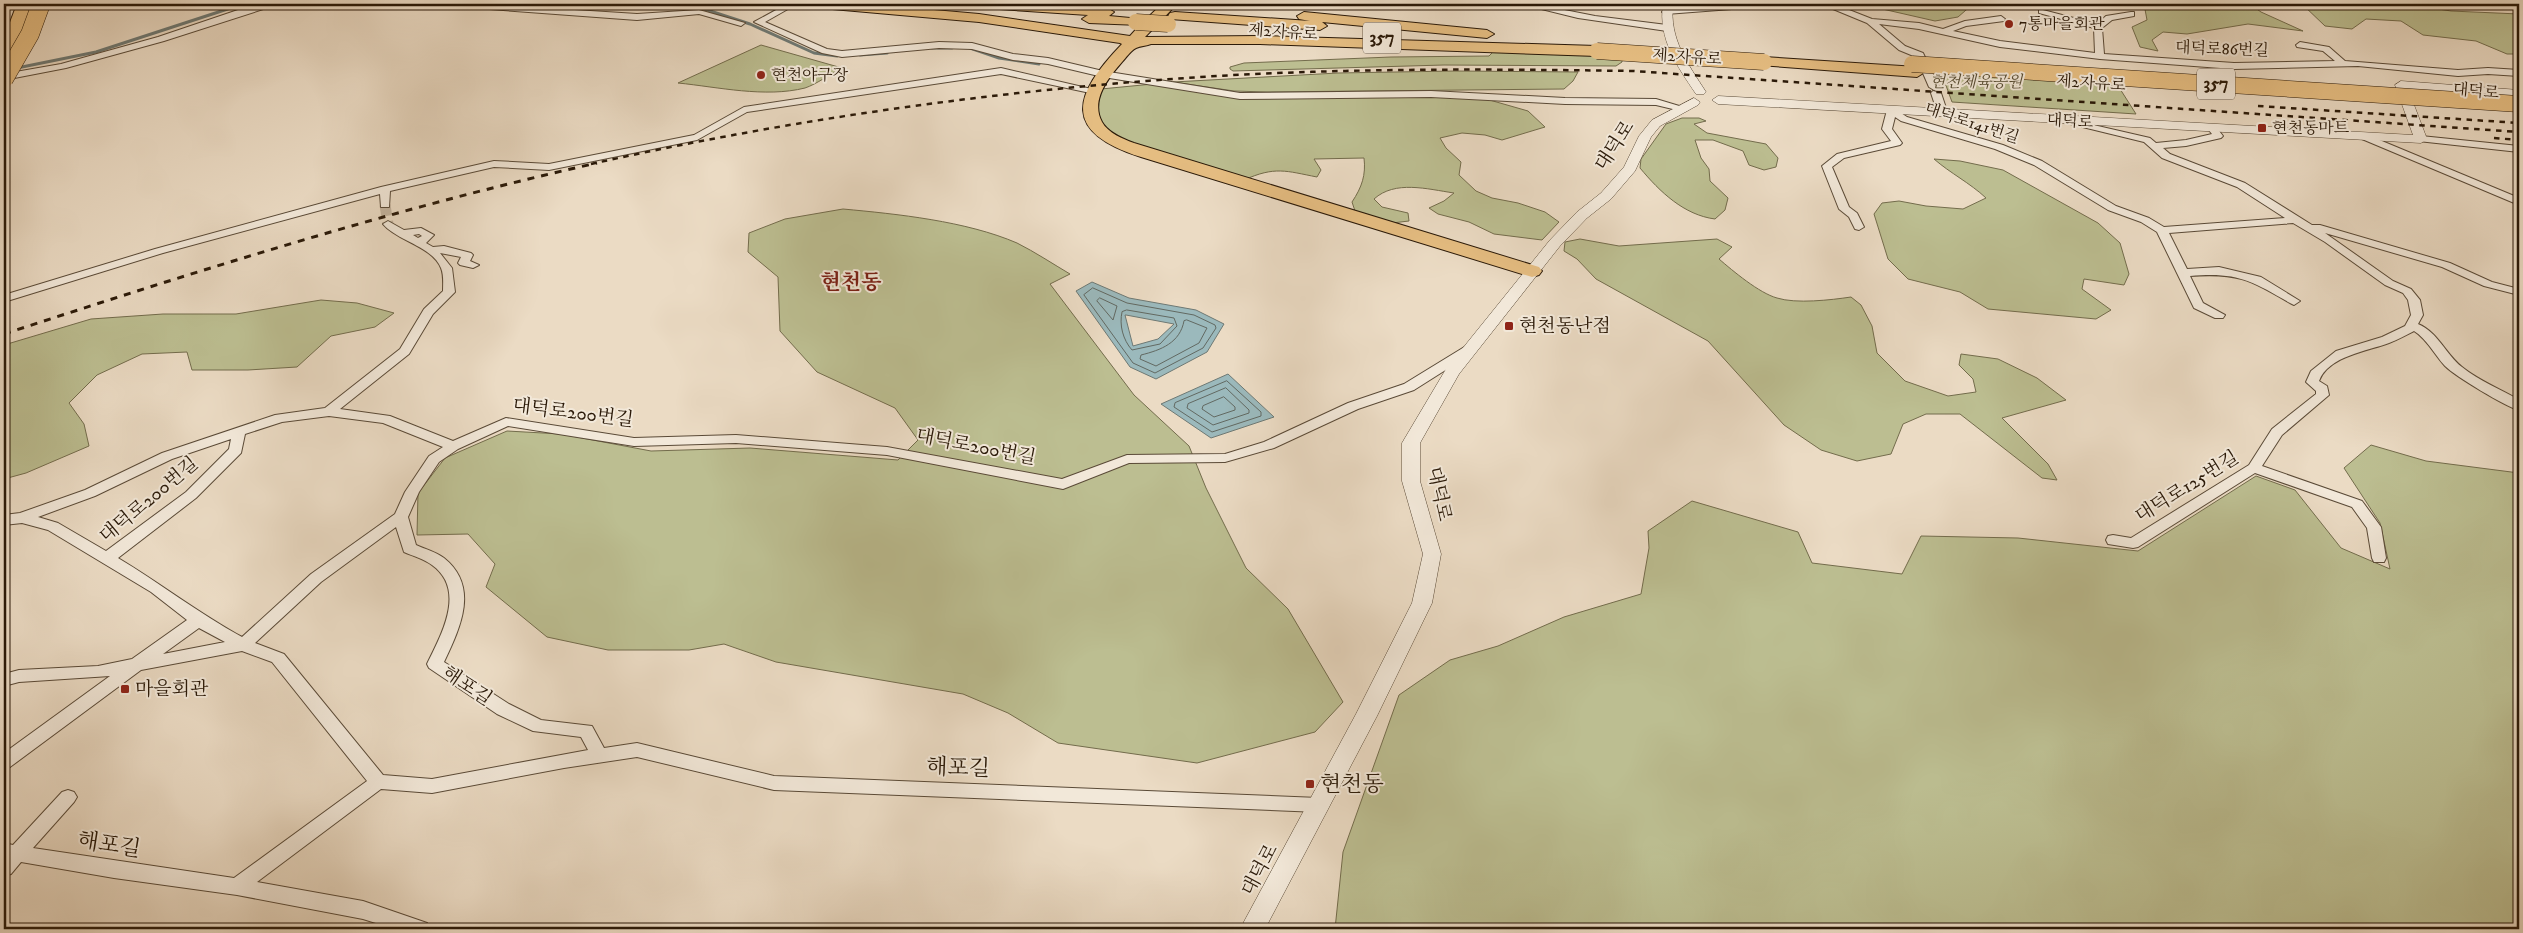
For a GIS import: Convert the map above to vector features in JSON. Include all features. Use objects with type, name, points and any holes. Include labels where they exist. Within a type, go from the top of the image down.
[{"type":"highway","points":[[4,55],[25,4]]},
{"type":"highway","points":[[4,78],[19,55],[38,17],[41,4]]},
{"type":"highway","points":[[821,4],[979,18],[1125,39],[1131,45]]},
{"type":"highway","name":"제2자유로","points":[[855,4],[1140,18],[1171,15],[1536,40],[1596,48],[2519,104]]},
{"type":"highway","name":"제2자유로","points":[[974,4],[1140,18]]},
{"type":"highway","points":[[1197,4],[1536,40]]},
{"type":"highway","points":[[1171,15],[1131,45],[1103,74],[1091,99],[1090,111],[1096,126],[1112,138],[1136,150],[1532,271]]},
{"type":"highway","name":"제2자유로","points":[[1171,15],[1560,49],[1596,48]]},
{"type":"highway","points":[[1131,45],[1151,40],[1260,40],[1560,49]]},
{"type":"highway","name":"제2자유로","points":[[1915,68],[2519,111]]},
{"type":"street","points":[[4,78],[63,66],[161,39],[241,12],[275,4]]},
{"type":"street","points":[[448,4],[637,17],[699,12],[741,23]]},
{"type":"street","points":[[1525,4],[1594,20],[1666,28]]},
{"type":"street","points":[[791,5],[758,22],[825,51],[850,53],[909,47],[972,46],[1013,57],[1048,61],[1103,74],[1240,96],[1431,94],[1565,101],[1656,102],[1691,101],[1670,44],[1666,28],[1667,8],[1745,6],[1750,4]]},
{"type":"street","name":"대덕로86번길","points":[[1809,4],[1835,5],[1870,21],[1887,21],[2000,44],[2100,56],[2234,66],[2358,63],[2458,73],[2488,71],[2519,73]]},
{"type":"street","points":[[2042,11],[2098,27]]},
{"type":"street","points":[[2098,27],[2109,18],[2131,14]]},
{"type":"street","name":"대덕로86번길","points":[[1943,31],[1965,24],[2002,19]]},
{"type":"street","points":[[1870,21],[1902,48],[1920,55],[1935,90],[1942,114]]},
{"type":"street","points":[[2098,27],[2100,56]]},
{"type":"street","points":[[2300,44],[2326,49],[2344,64]]},
{"type":"street","points":[[2397,68],[2401,85],[2422,139]]},
{"type":"street","points":[[4,299],[159,252],[384,190],[494,164],[549,167],[697,137],[744,110],[1001,72],[1095,91]]},
{"type":"street","name":"대덕로","points":[[2401,85],[2519,94]]},
{"type":"street","name":"대덕로","points":[[1252,929],[1366,716],[1422,604],[1432,554],[1411,481],[1411,443],[1452,372],[1532,271],[1582,215],[1606,196],[1630,168],[1646,136],[1656,123],[1691,101],[1708,105],[1716,103],[1718,100],[2063,121],[2422,139],[2519,148]]},
{"type":"street","points":[[1859,227],[1853,215],[1844,209],[1827,166],[1841,156],[1897,143],[1887,130],[1892,110]]},
{"type":"street","name":"대덕로141번길","points":[[1892,110],[1904,119],[1999,147],[2038,163],[2112,208],[2145,220],[2162,230]]},
{"type":"street","points":[[2063,121],[2128,134],[2146,140],[2166,156],[2240,185],[2329,240],[2389,283],[2407,291],[2414,300],[2417,315],[2412,326],[2420,328],[2431,338],[2445,358],[2457,368],[2519,406]]},
{"type":"street","points":[[2154,146],[2186,144],[2218,136],[2213,129]]},
{"type":"street","points":[[2365,137],[2519,202]]},
{"type":"street","points":[[384,190],[385,204]]},
{"type":"street","points":[[2219,315],[2198,305],[2162,230],[2295,220],[2446,266],[2488,284],[2519,292]]},
{"type":"street","points":[[329,412],[405,351],[428,312],[450,292],[446,266],[430,251],[400,234],[388,224]]},
{"type":"street","points":[[430,251],[444,249],[467,255],[464,263],[473,265]]},
{"type":"street","points":[[2182,273],[2219,270],[2257,279],[2294,301]]},
{"type":"street","name":"대덕로125번길","points":[[2113,540],[2133,543],[2254,468],[2277,432],[2323,395],[2322,389],[2312,382],[2320,369],[2340,354],[2386,340],[2412,326]]},
{"type":"street","name":"대덕로200번길","points":[[401,517],[412,492],[434,459],[452,446],[506,422],[634,442],[736,439],[886,451],[1063,484],[1127,459],[1225,458],[1270,445],[1353,406],[1409,387],[1471,348]]},
{"type":"street","name":"대덕로200번길","points":[[4,520],[22,518],[90,493],[167,456],[280,418],[329,412],[385,419],[452,446]]},
{"type":"street","name":"대덕로200번길","points":[[239,432],[236,450],[191,495],[107,558],[156,588],[198,620],[243,645]]},
{"type":"street","points":[[2254,468],[2358,504],[2374,527],[2379,558]]},
{"type":"street","points":[[243,645],[316,578],[401,517]]},
{"type":"street","name":"해포길","points":[[401,517],[408,548],[440,562],[457,584],[457,618],[435,664],[503,709],[539,726],[586,731],[600,756]]},
{"type":"street","points":[[22,518],[53,526],[107,558]]},
{"type":"street","points":[[4,762],[198,620]]},
{"type":"street","points":[[4,680],[19,676],[98,672],[243,645],[278,658],[378,782],[237,886]]},
{"type":"street","name":"해포길","points":[[378,782],[432,786],[638,750],[774,784],[1319,805]]},
{"type":"street","points":[[4,868],[11,852],[68,797]]},
{"type":"street","name":"해포길","points":[[11,852],[194,883],[237,886],[363,910],[420,929]]},
{"type":"green space","points":[[1874,4],[1973,4],[1958,17],[1935,21],[1878,8]]},
{"type":"green space","points":[[2144,4],[2250,4],[2261,12],[2303,31],[2248,24],[2187,34],[2163,32],[2152,40],[2158,51],[2140,47],[2132,27],[2147,20]]},
{"type":"green space","points":[[2302,4],[2408,4],[2451,11],[2519,14],[2519,54],[2507,54],[2476,41],[2423,35],[2401,21],[2366,19],[2352,29],[2325,26]]},
{"type":"green space","name":"현천야구장","points":[[761,45],[842,68],[810,86],[790,91],[741,91],[678,83]]},
{"type":"green space","points":[[1493,52],[1594,55],[1622,59],[1622,62],[1616,66],[1444,65],[1233,71],[1230,69],[1230,67],[1244,63],[1391,57],[1489,56]]},
{"type":"green space","name":"현천체육공원","points":[[1936,58],[2108,70],[2136,114],[1952,102]]},
{"type":"green space","points":[[1455,71],[1578,72],[1573,81],[1564,89],[1267,92],[1234,91],[1173,82],[1338,73]]},
{"type":"green space","points":[[1163,83],[1238,95],[1434,96],[1486,99],[1528,111],[1545,127],[1502,140],[1485,135],[1462,133],[1440,138],[1446,148],[1461,162],[1459,175],[1476,191],[1492,198],[1518,203],[1545,212],[1559,222],[1542,240],[1494,234],[1469,222],[1438,214],[1429,208],[1444,201],[1454,193],[1412,187],[1392,189],[1374,199],[1382,207],[1408,213],[1409,221],[1392,223],[1355,211],[1352,202],[1362,181],[1364,158],[1314,159],[1321,170],[1317,177],[1273,171],[1244,180],[1124,141],[1100,123],[1093,109],[1101,89]]},
{"type":"green space","points":[[1682,118],[1699,118],[1706,121],[1694,124],[1707,133],[1766,144],[1778,158],[1776,167],[1764,170],[1749,165],[1743,151],[1713,140],[1695,140],[1701,158],[1709,169],[1710,181],[1728,198],[1725,210],[1715,219],[1693,213],[1673,201],[1640,168],[1641,159],[1666,124]]},
{"type":"green space","points":[[1934,159],[1960,161],[2003,170],[2098,223],[2120,243],[2129,274],[2124,285],[2084,279],[2082,289],[2111,310],[2096,319],[1988,309],[1960,292],[1908,279],[1888,259],[1874,214],[1882,203],[1899,201],[1926,206],[1963,209],[1986,198]]},
{"type":"green space","points":[[843,209],[908,216],[954,224],[997,235],[1017,243],[1070,274],[1050,284],[1134,395],[1189,446],[1206,488],[1246,568],[1288,609],[1343,702],[1315,732],[1197,763],[1058,743],[1008,713],[963,694],[776,662],[724,644],[689,650],[608,650],[547,637],[486,587],[495,564],[468,534],[417,535],[418,493],[445,458],[507,431],[561,434],[651,451],[750,448],[898,460],[918,440],[895,408],[817,372],[780,331],[778,277],[748,252],[749,233],[785,219]]},
{"type":"green space","points":[[1580,239],[1619,246],[1717,239],[1732,247],[1719,259],[1746,281],[1770,295],[1785,300],[1803,301],[1851,297],[1861,305],[1872,326],[1877,353],[1905,381],[1948,396],[1976,392],[1973,379],[1959,365],[1961,354],[1998,359],[2037,378],[2066,400],[2002,418],[2048,464],[2057,480],[2042,478],[1960,414],[1926,414],[1903,424],[1891,454],[1857,461],[1821,450],[1784,425],[1708,341],[1596,279],[1577,259],[1564,251],[1565,242]]},
{"type":"green space","points":[[321,300],[357,303],[394,313],[375,327],[331,336],[297,367],[248,370],[192,370],[187,352],[142,354],[97,375],[69,403],[84,424],[89,446],[26,473],[4,479],[4,345],[91,319],[163,314],[236,314]]},
{"type":"green space","points":[[2371,445],[2426,461],[2519,473],[2519,929],[1335,929],[1343,852],[1399,695],[1450,660],[1498,646],[1564,617],[1641,594],[1649,548],[1648,531],[1692,501],[1798,532],[1812,563],[1902,574],[1921,536],[2018,538],[2138,551],[2256,476],[2295,490],[2341,548],[2390,569],[2380,523],[2344,468]]},
{"type":"water","points":[[1092,282],[1129,298],[1196,310],[1224,324],[1207,352],[1156,379],[1130,367],[1076,291]],"holes":[[[1125,315],[1174,324],[1158,339],[1133,346]]]},
{"type":"water","points":[[1228,374],[1274,417],[1211,438],[1161,404]]},
{"type":"waterway","points":[[17,68],[96,52],[243,4]]},
{"type":"waterway","points":[[611,4],[656,6]]},
{"type":"waterway","points":[[656,6],[668,4]]},
{"type":"waterway","points":[[656,6],[704,9],[750,24],[814,53],[837,56]]},
{"type":"waterway","points":[[932,48],[952,48]]},
{"type":"waterway","points":[[970,48],[999,58],[1039,64]]},
{"type":"waterway","points":[[860,55],[887,53]]},
{"type":"tunnel","points":[[385,205],[388,224]]},
{"type":"railway","points":[[591,164],[824,119],[981,97],[1217,76],[1373,70],[1633,71],[2519,132]]},
{"type":"railway","points":[[2258,106],[2519,123]]},
{"type":"railway","points":[[2494,138],[2519,140]]},
{"type":"railway","points":[[4,334],[299,241],[447,200],[597,163]]},
{"type":"place","name":"7통마을회관","points":[[2009,24]]},
{"type":"place","name":"현천야구장","points":[[761,75]]},
{"type":"place","name":"현천동마트","points":[[2262,128]]},
{"type":"place","name":"현천동난점","points":[[1509,326]]},
{"type":"place","name":"마을회관","points":[[125,689]]},
{"type":"place","name":"현천동","points":[[1310,784]]},
{"type":"district","name":"현천동","points":[[851,283]]}]
